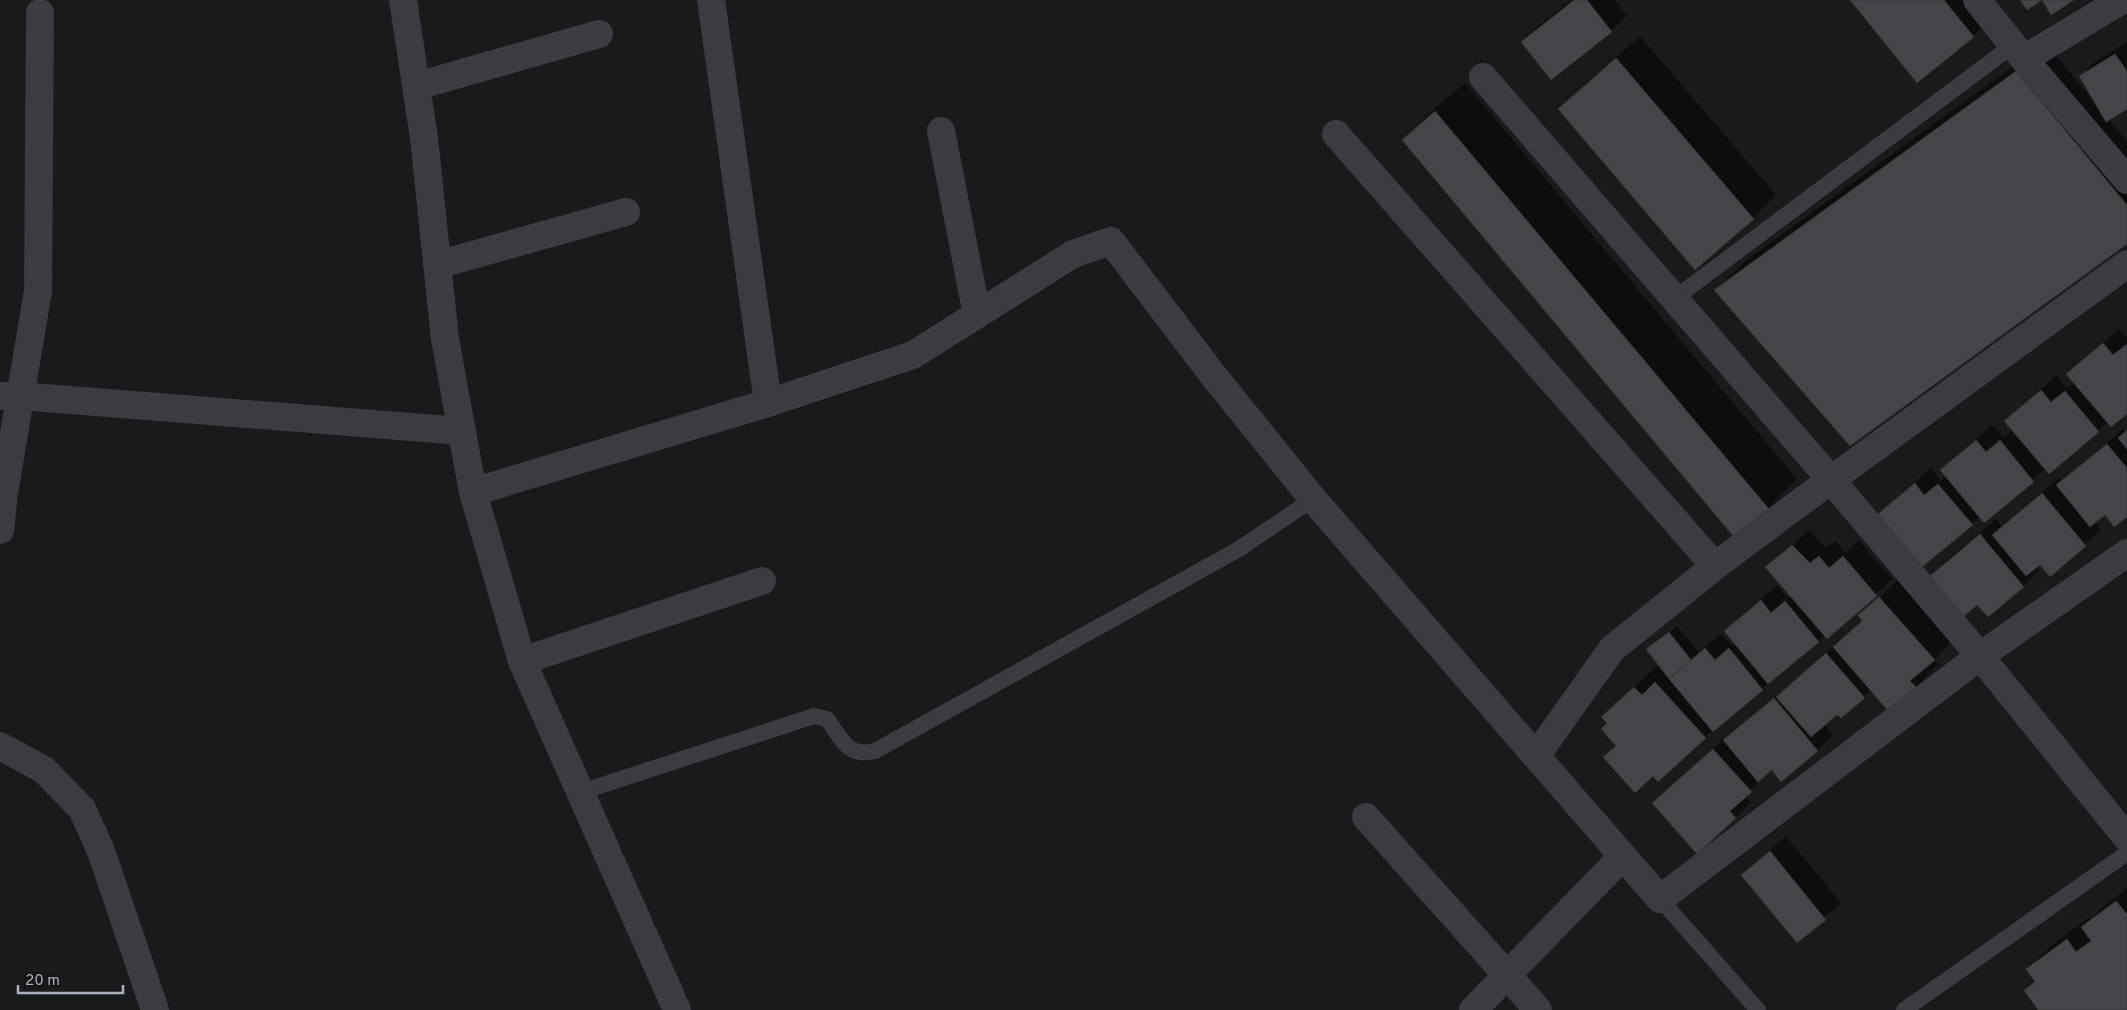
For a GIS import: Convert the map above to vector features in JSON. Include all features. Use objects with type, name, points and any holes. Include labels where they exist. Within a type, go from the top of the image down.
[{"type":"street","points":[[403,0],[424,138],[445,340],[472,492],[522,661],[677,1010]]},
{"type":"street","points":[[711,0],[768,403]]},
{"type":"street","points":[[1977,0],[2018,52],[2127,180]]},
{"type":"street","points":[[2018,52],[2122,0]]},
{"type":"street","points":[[0,530],[10,396],[38,291],[40,13]]},
{"type":"street","points":[[417,86],[599,34]]},
{"type":"street","points":[[1484,77],[1980,656],[2127,838]]},
{"type":"street","points":[[941,131],[977,315]]},
{"type":"street","points":[[1336,134],[1716,566]]},
{"type":"street","points":[[437,265],[626,212]]},
{"type":"street","points":[[472,492],[768,403],[913,355],[1074,254],[1111,241],[1213,375],[1313,499],[1660,899],[1980,656],[2127,553]]},
{"type":"street","points":[[1536,756],[1612,649],[1716,566],[1831,480],[2127,264]]},
{"type":"street","points":[[10,396],[462,431]]},
{"type":"street","points":[[522,661],[762,581]]},
{"type":"street","points":[[0,746],[44,770],[82,809],[101,851],[155,1010]]},
{"type":"street","points":[[1366,817],[1538,1010]]},
{"type":"street","points":[[1473,1010],[1623,856]]},
{"type":"lane","points":[[1675,298],[2018,52]]},
{"type":"lane","points":[[581,792],[814,716],[827,719],[851,750],[861,754],[875,751],[1238,549],[1313,499]]},
{"type":"lane","points":[[1904,1010],[2127,853]]},
{"type":"lane","points":[[1660,899],[1758,1010]]},
{"type":"building","points":[[1574,0],[1587,0],[1612,32],[1551,80],[1521,42]]},
{"type":"building","points":[[1850,0],[1944,0],[1974,37],[1917,83]]},
{"type":"building","points":[[2020,0],[2042,0],[2027,10]]},
{"type":"building","points":[[2042,0],[2074,0],[2051,15]]},
{"type":"building","points":[[2115,54],[2127,71],[2127,109],[2106,122],[2079,76]]},
{"type":"building","points":[[1616,58],[1754,219],[1695,270],[1558,109]]},
{"type":"building","points":[[2016,71],[2127,205],[2127,244],[1850,446],[1714,290]]},
{"type":"building","points":[[1435,111],[1769,509],[1734,537],[1402,140]]},
{"type":"building","points":[[2103,343],[2113,355],[2127,344],[2127,414],[2111,427],[2066,374]]},
{"type":"building","points":[[2041,390],[2051,402],[2065,391],[2099,432],[2049,474],[2004,421]]},
{"type":"building","points":[[2127,430],[2127,449],[2118,438]]},
{"type":"building","points":[[1976,440],[1986,452],[2000,440],[2034,482],[1984,523],[1940,470]]},
{"type":"building","points":[[2107,444],[2127,468],[2127,517],[2114,527],[2105,515],[2090,527],[2056,485]]},
{"type":"building","points":[[1915,483],[1924,495],[1938,484],[1973,525],[1922,567],[1878,514]]},
{"type":"building","points":[[2042,493],[2086,546],[2050,577],[2040,565],[2026,576],[1992,535]]},
{"type":"building","points":[[1980,534],[2024,587],[1988,617],[1977,605],[1963,617],[1930,576]]},
{"type":"building","points":[[1792,545],[1810,563],[1819,556],[1829,568],[1843,556],[1877,596],[1827,639],[1765,567]]},
{"type":"building","points":[[1879,597],[1935,660],[1910,681],[1917,688],[1889,712],[1833,647],[1862,621],[1858,615]]},
{"type":"building","points":[[1761,600],[1771,613],[1785,601],[1819,642],[1768,684],[1724,631]]},
{"type":"building","points":[[1669,632],[1691,660],[1669,679],[1646,649]]},
{"type":"building","points":[[1705,648],[1715,660],[1729,648],[1763,690],[1713,732],[1669,679]]},
{"type":"building","points":[[1826,653],[1865,698],[1841,718],[1837,715],[1811,737],[1776,697]]},
{"type":"building","points":[[1655,682],[1706,738],[1658,782],[1653,776],[1635,793],[1603,757],[1616,746],[1601,729],[1607,723],[1601,717],[1634,687],[1642,695]]},
{"type":"building","points":[[1774,698],[1818,751],[1781,782],[1772,770],[1758,782],[1723,740]]},
{"type":"building","points":[[1713,749],[1752,792],[1730,811],[1736,818],[1697,854],[1652,803]]},
{"type":"building","points":[[1770,851],[1826,920],[1797,943],[1741,875]]},
{"type":"building","points":[[2116,901],[2127,914],[2127,1010],[2038,1010],[2024,990],[2035,982],[2026,969],[2067,939],[2076,952],[2091,941],[2081,927]]}]
